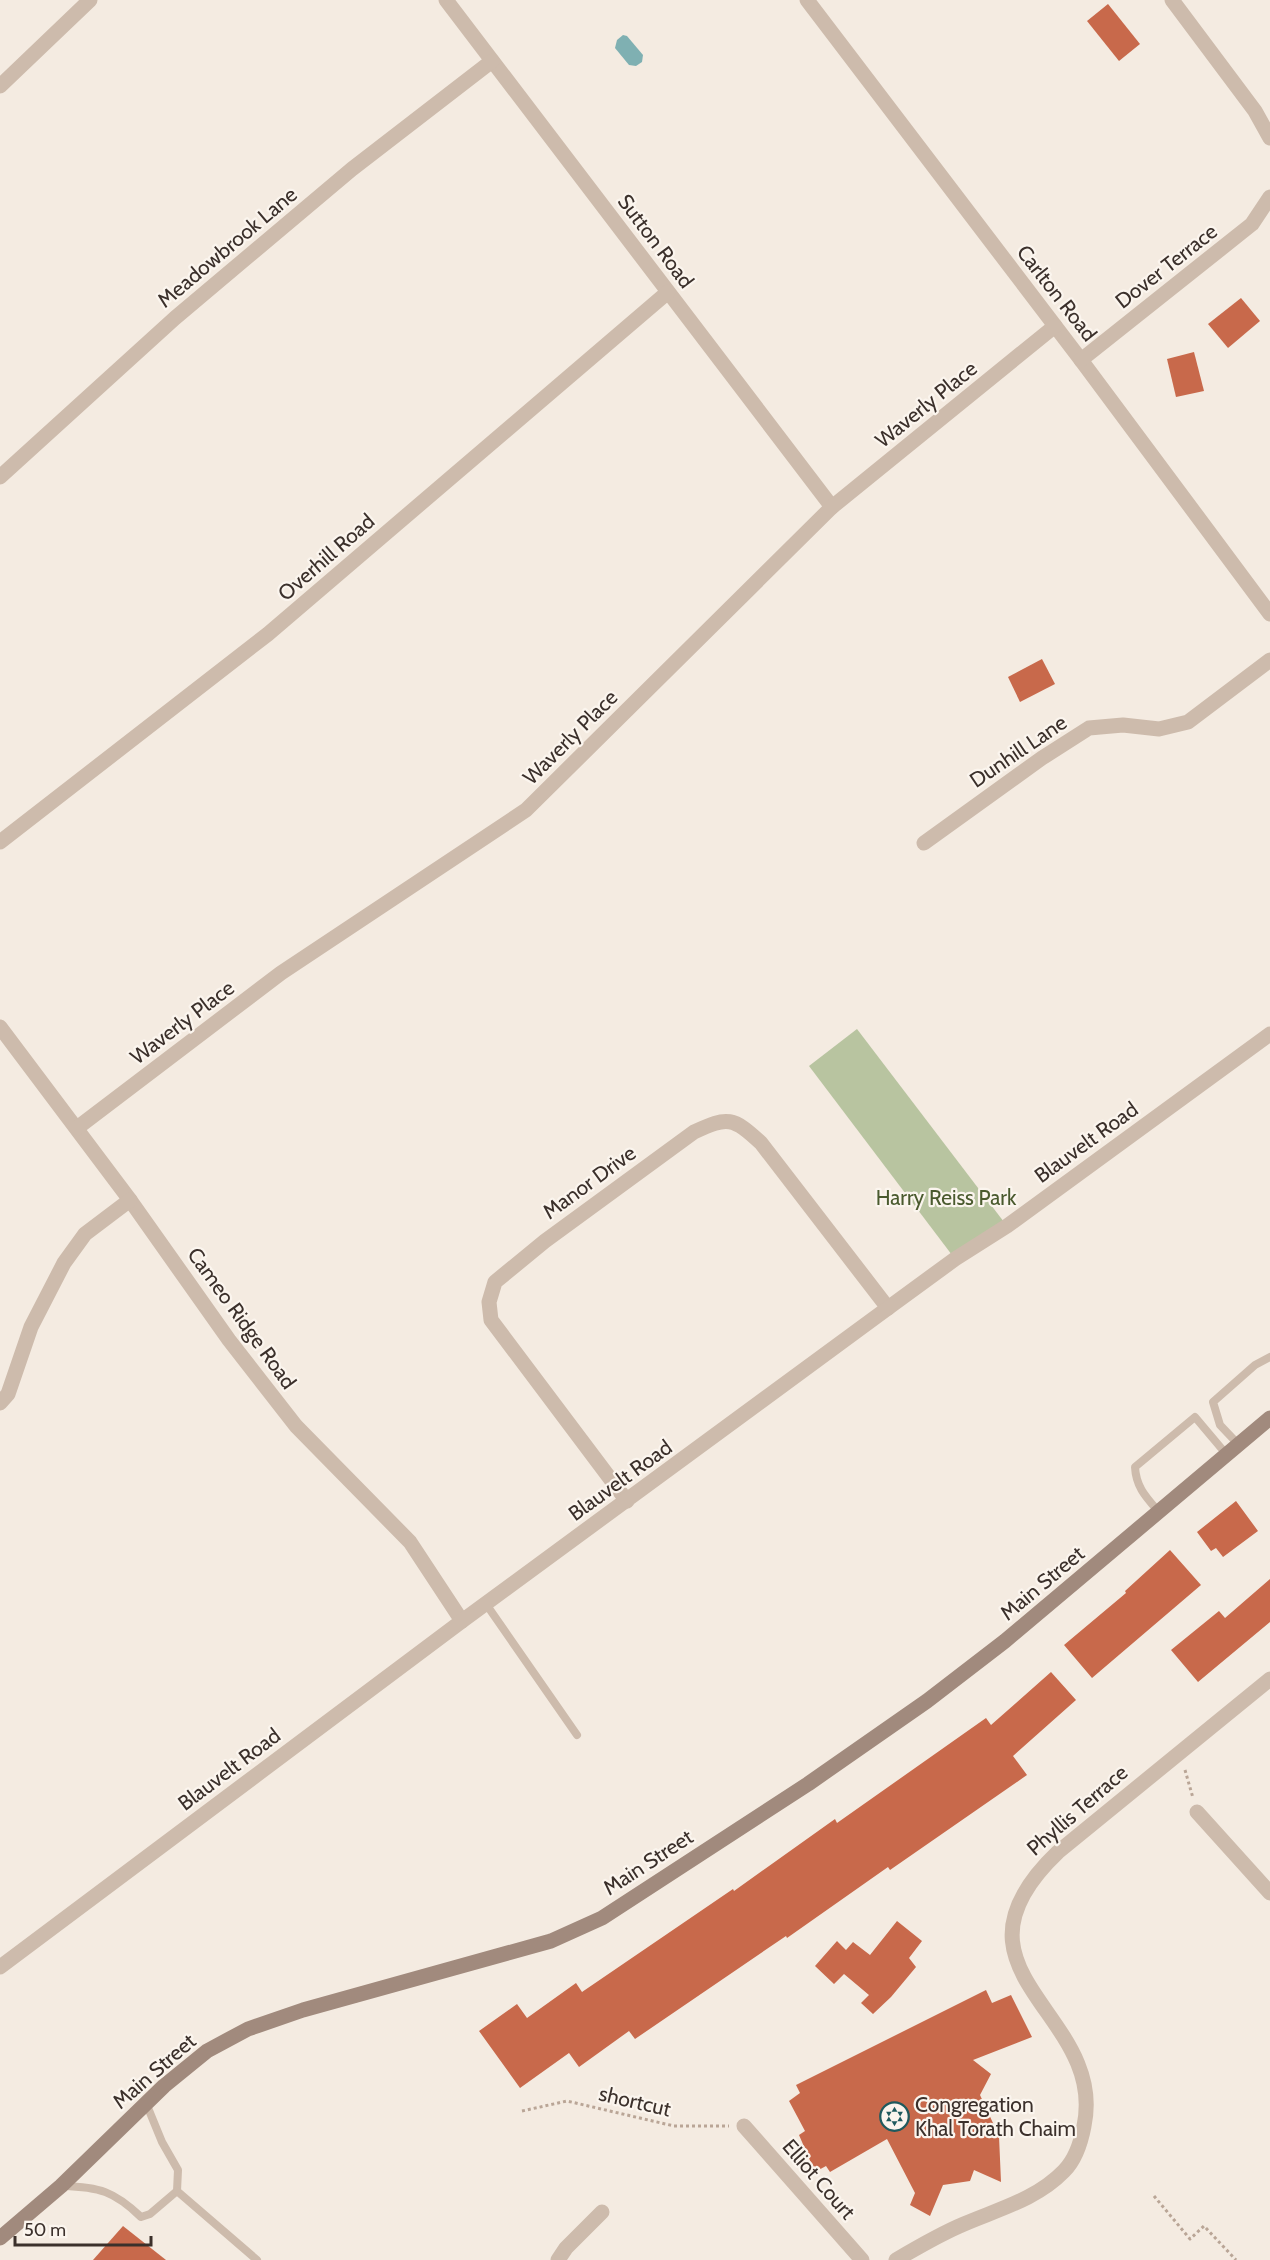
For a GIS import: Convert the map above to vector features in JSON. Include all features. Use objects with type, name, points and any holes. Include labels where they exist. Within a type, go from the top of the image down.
[{"type":"main road","name":"Main Street","points":[[0,2238],[61,2186],[146,2103],[207,2051],[248,2029],[303,2010],[551,1941],[602,1918],[808,1784],[927,1701],[1005,1641],[1270,1418]]},
{"type":"street","points":[[0,86],[90,0]]},
{"type":"street","name":"Sutton Road","points":[[446,0],[832,507]]},
{"type":"street","name":"Carlton Road","points":[[807,0],[1082,360],[1270,614]]},
{"type":"street","points":[[1172,0],[1255,111],[1270,138]]},
{"type":"street","name":"Meadowbrook Lane","points":[[0,477],[175,318],[352,169],[492,61]]},
{"type":"street","name":"Dover Terrace","points":[[1082,360],[1252,224],[1270,197]]},
{"type":"street","name":"Overhill Road","points":[[0,842],[268,634],[668,292]]},
{"type":"street","name":"Waverly Place","points":[[77,1128],[281,973],[526,810],[832,507],[1055,326]]},
{"type":"street","name":"Dunhill Lane","points":[[924,843],[1042,758],[1089,728],[1123,725],[1159,729],[1188,722],[1270,660]]},
{"type":"street","name":"Cameo Ridge Road","points":[[0,1027],[130,1200],[229,1340],[296,1426],[410,1542],[462,1622]]},
{"type":"street","name":"Blauvelt Road","points":[[2,1962],[888,1308],[955,1259],[1007,1226],[1270,1034]]},
{"type":"street","name":"Manor Drive","points":[[627,1501],[491,1320],[489,1302],[495,1282],[554,1234],[694,1132],[721,1120],[742,1125],[761,1143],[888,1308]]},
{"type":"street","points":[[0,1403],[8,1394],[31,1327],[64,1263],[85,1234],[130,1200]]},
{"type":"street","name":"Phyllis Terrace","points":[[896,2260],[962,2224],[1023,2200],[1047,2186],[1066,2170],[1080,2147],[1086,2120],[1084,2074],[1073,2050],[1020,1973],[1013,1949],[1014,1922],[1019,1899],[1034,1875],[1058,1852],[1270,1679]]},
{"type":"street","points":[[1197,1812],[1270,1893]]},
{"type":"street","name":"Elliot Court","points":[[744,2126],[862,2260]]},
{"type":"street","points":[[558,2260],[566,2248],[602,2212]]},
{"type":"lane","points":[[1239,1445],[1220,1425],[1213,1402],[1256,1365],[1270,1357]]},
{"type":"lane","points":[[1158,1512],[1140,1491],[1135,1479],[1135,1467],[1144,1458],[1195,1417],[1227,1455]]},
{"type":"lane","points":[[486,1604],[577,1735]]},
{"type":"lane","points":[[61,2186],[92,2187],[110,2193],[125,2201],[141,2217],[150,2214],[177,2191],[178,2170],[162,2142],[146,2103]]},
{"type":"lane","points":[[177,2191],[257,2260]]},
{"type":"path","points":[[1180,1751],[1197,1812]]},
{"type":"path","name":"shortcut","points":[[522,2110],[567,2101],[674,2126],[744,2126]]},
{"type":"path","points":[[1154,2196],[1190,2240],[1204,2226],[1236,2260]]},
{"type":"green space","name":"Harry Reiss Park","points":[[857,1029],[1007,1226],[955,1259],[809,1066]]},
{"type":"water","points":[[623,35],[627,36],[643,55],[642,62],[636,66],[629,65],[615,48],[617,40]]},
{"type":"building","points":[[1108,4],[1140,44],[1119,61],[1087,21]]},
{"type":"building","points":[[1241,298],[1260,321],[1228,348],[1208,324]]},
{"type":"building","points":[[1194,352],[1204,391],[1176,397],[1167,359]]},
{"type":"building","points":[[1042,659],[1055,684],[1020,702],[1008,677]]},
{"type":"building","points":[[1236,1501],[1258,1531],[1223,1557],[1216,1548],[1211,1551],[1197,1532]]},
{"type":"building","points":[[1170,1550],[1201,1585],[1092,1678],[1064,1645],[1126,1593],[1125,1591]]},
{"type":"building","points":[[1270,1579],[1270,1622],[1198,1682],[1171,1650],[1219,1611],[1225,1618]]},
{"type":"building","points":[[1051,1672],[1076,1700],[1013,1756],[1027,1775],[890,1870],[888,1867],[787,1938],[786,1936],[635,2039],[629,2031],[579,2067],[569,2053],[520,2088],[479,2031],[517,2004],[527,2018],[576,1983],[582,1992],[733,1889],[734,1891],[835,1819],[837,1823],[986,1718],[991,1725]]},
{"type":"building","points":[[897,1921],[922,1941],[909,1958],[916,1967],[891,1997],[873,2014],[861,2003],[869,1995],[844,1974],[834,1984],[815,1966],[837,1941],[846,1950],[853,1942],[870,1955]]},
{"type":"building","name":"Congregation Khal Torath Chaim","points":[[986,1990],[992,2003],[1011,1995],[1032,2037],[973,2060],[991,2074],[980,2095],[999,2136],[1001,2182],[974,2170],[970,2181],[943,2185],[930,2216],[910,2205],[915,2193],[887,2139],[830,2172],[826,2166],[815,2172],[799,2135],[805,2131],[789,2101],[800,2093],[796,2085]]},
{"type":"building","points":[[123,2226],[166,2260],[93,2260]]},
{"type":"place","name":"Congregation Khal Torath Chaim","points":[[894,2116]]}]
